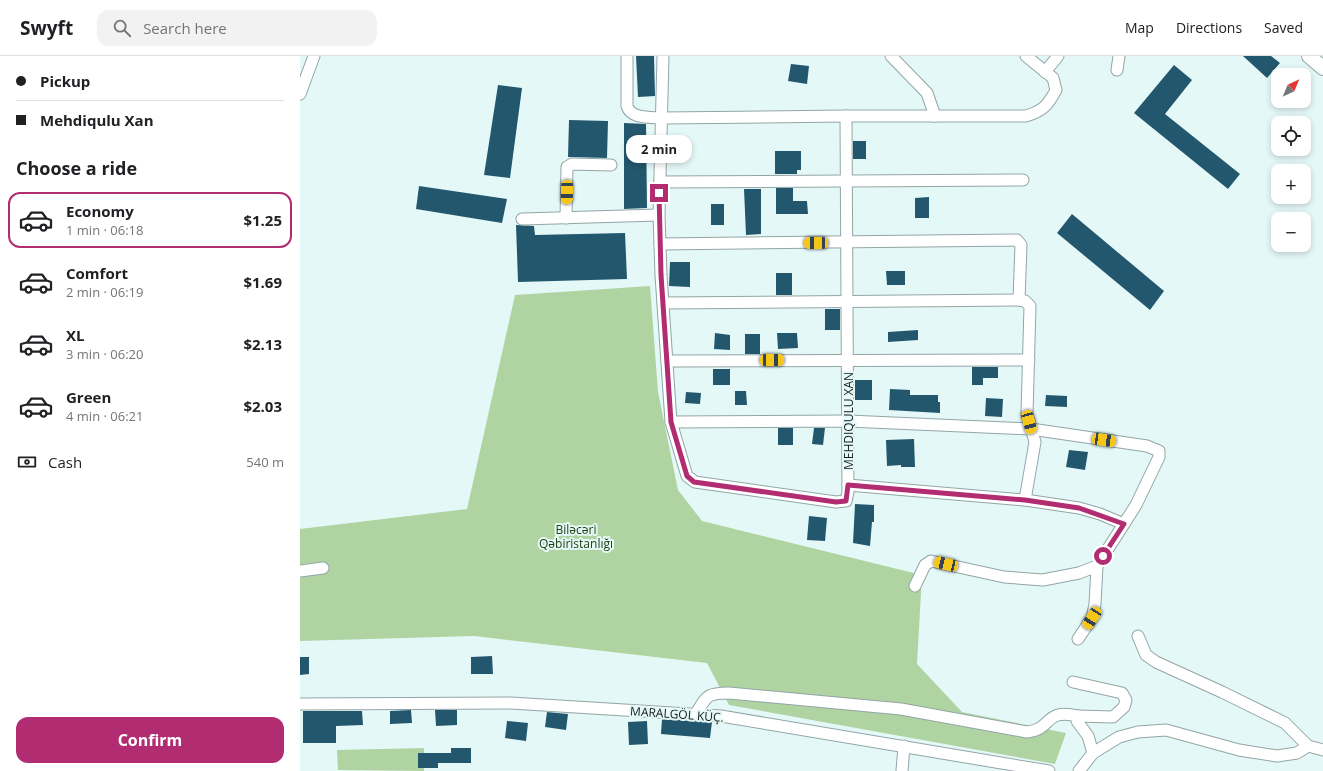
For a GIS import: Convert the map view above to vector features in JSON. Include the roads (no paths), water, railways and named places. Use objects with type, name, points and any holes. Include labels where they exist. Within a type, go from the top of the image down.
[{"type":"main road","points":[[1309,56],[1323,68]]},
{"type":"street","points":[[300,94],[314,56]]},
{"type":"street","points":[[627,56],[628,112],[634,115],[662,118],[1026,116],[1040,112],[1049,102],[1056,90],[1049,75],[1026,56]]},
{"type":"street","name":"MEHDIQULU XAN","points":[[663,56],[659,214],[671,422],[687,476],[694,482],[836,502],[846,501],[848,485],[846,116]]},
{"type":"street","points":[[891,56],[927,93],[935,116]]},
{"type":"street","points":[[1049,75],[1058,56]]},
{"type":"street","points":[[1117,70],[1119,56]]},
{"type":"street","points":[[566,218],[568,166],[572,164],[611,165]]},
{"type":"street","points":[[660,182],[1023,180]]},
{"type":"street","points":[[522,219],[659,214]]},
{"type":"street","points":[[660,244],[1017,240],[1021,245],[1019,300]]},
{"type":"street","points":[[663,303],[1025,301],[1030,306],[1027,414],[1035,442],[1025,500]]},
{"type":"street","points":[[667,361],[1029,360]]},
{"type":"street","points":[[671,422],[848,421],[1031,430],[1147,446],[1159,451],[1159,457],[1136,505],[1097,566],[1095,604],[1092,618],[1078,639]]},
{"type":"street","points":[[848,485],[1025,500],[1079,508],[1124,524]]},
{"type":"street","points":[[915,586],[926,565],[931,561],[1004,577],[1043,580],[1079,573],[1097,566]]},
{"type":"street","points":[[300,571],[323,568]]},
{"type":"street","points":[[1138,636],[1146,655],[1156,662],[1222,692],[1284,723],[1308,746],[1323,750]]},
{"type":"street","points":[[695,715],[707,697],[713,693],[729,693],[901,709],[1027,732],[1038,731],[1054,715],[1065,713],[1078,716],[1113,717],[1124,707],[1126,700],[1122,693],[1073,682]]},
{"type":"street","name":"MARALGÖL KÜÇ.","points":[[300,704],[511,703],[721,716],[1049,771]]},
{"type":"street","points":[[1078,716],[1077,721],[1088,736],[1093,753]]},
{"type":"street","points":[[1079,771],[1093,753],[1119,737],[1138,732],[1166,730],[1239,750],[1277,756],[1297,754],[1308,746]]},
{"type":"street","points":[[902,771],[904,746]]},
{"type":"park label","name":"Biləcəri Qəbiristanlığı","points":[[576,536]]}]
